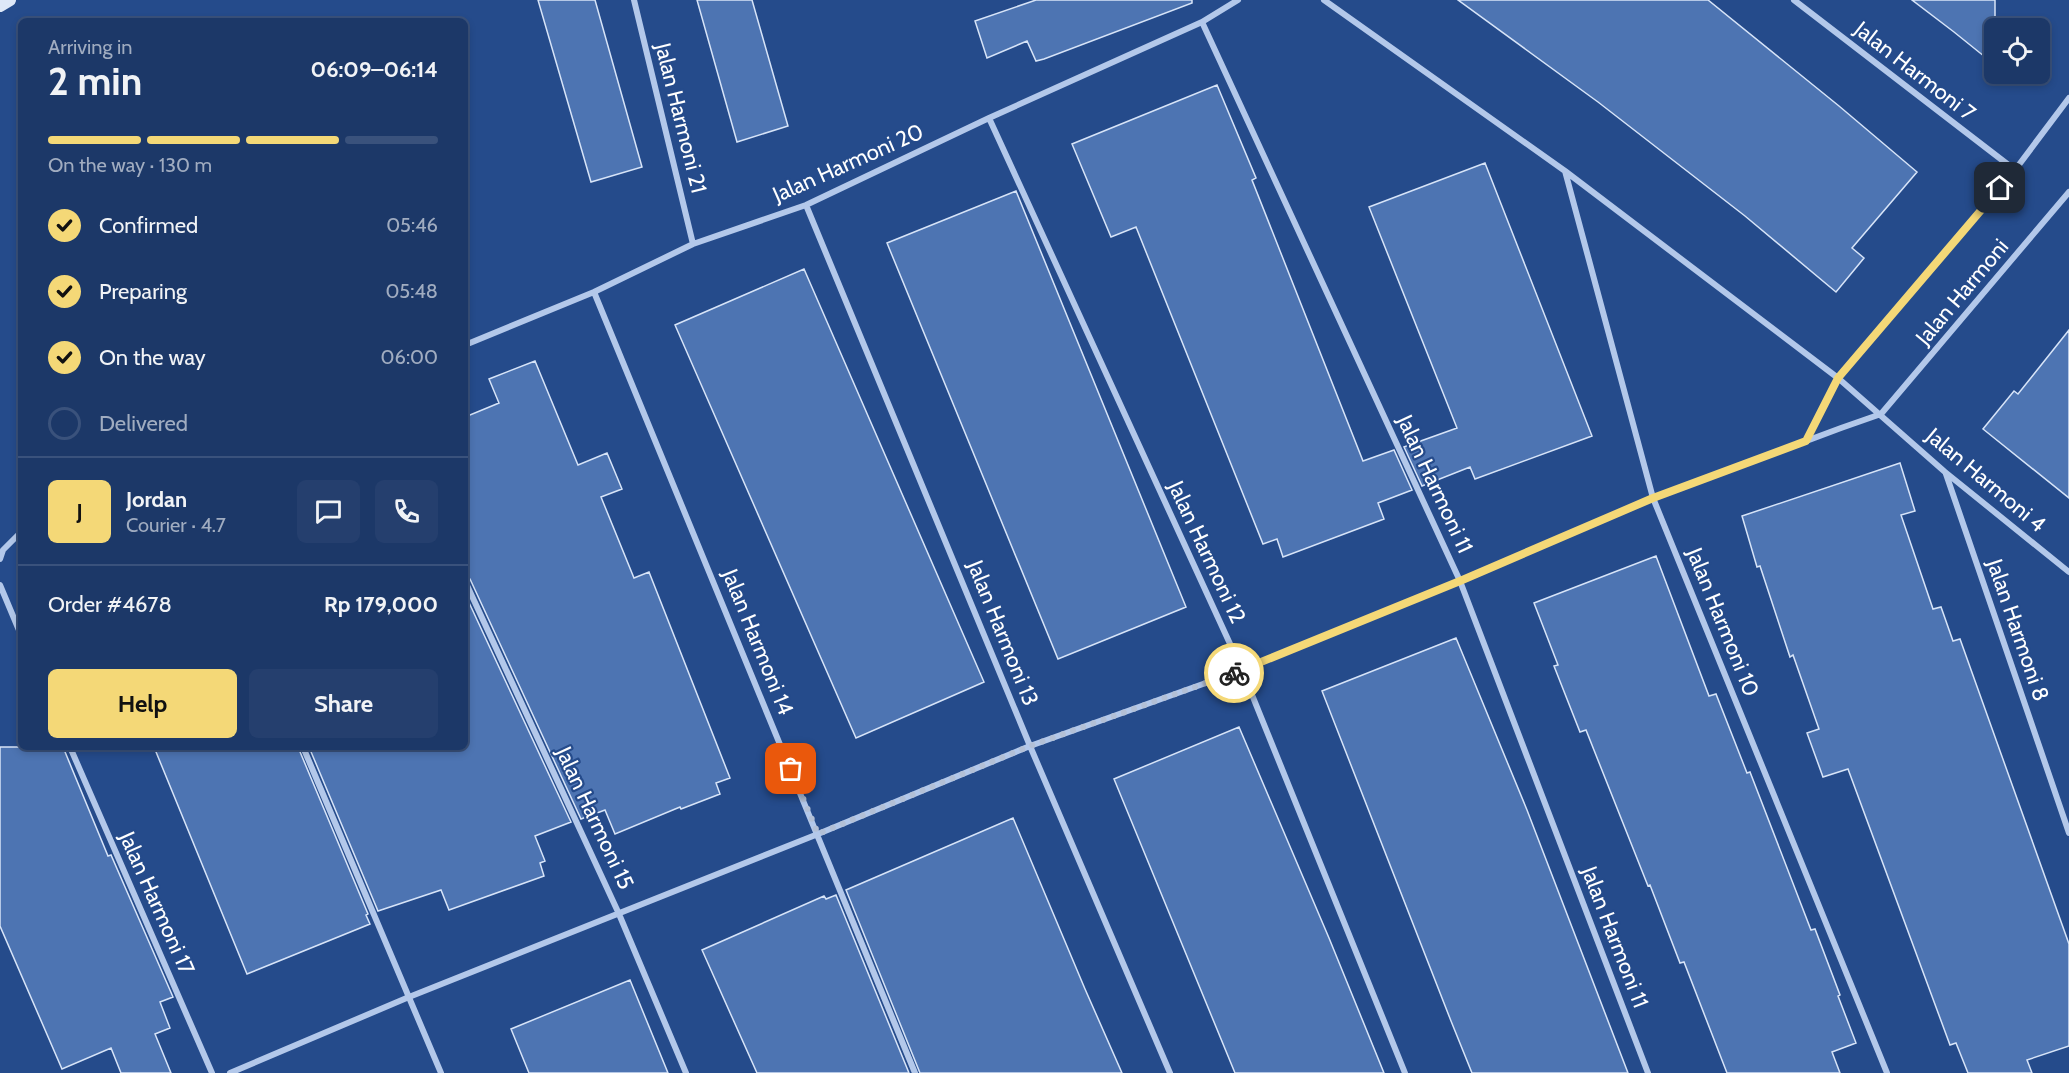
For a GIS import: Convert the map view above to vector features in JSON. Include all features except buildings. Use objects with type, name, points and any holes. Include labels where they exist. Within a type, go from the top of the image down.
[{"type":"street","points":[[0,6],[10,0]]},
{"type":"street","name":"Jalan Harmoni 21","points":[[634,0],[693,244]]},
{"type":"street","name":"Jalan Harmoni 20","points":[[468,344],[594,292],[693,244],[807,205],[989,118],[1202,22],[1239,0]]},
{"type":"street","name":"Jalan Harmoni 4","points":[[1324,0],[1565,171],[1838,378],[1945,472],[2069,572]]},
{"type":"street","name":"Jalan Harmoni 7","points":[[1794,0],[2014,170]]},
{"type":"street","name":"Jalan Harmoni 11","points":[[1202,22],[1460,581],[1648,1073]]},
{"type":"street","name":"Jalan Harmoni","points":[[1806,441],[1838,378],[2014,170],[2069,98]]},
{"type":"street","name":"Jalan Harmoni 12","points":[[989,118],[1242,670],[1405,1073]]},
{"type":"street","name":"Jalan Harmoni 10","points":[[1565,171],[1653,498],[1887,1073]]},
{"type":"street","name":"Jalan Harmoni","points":[[1881,414],[2069,192]]},
{"type":"street","points":[[2062,201],[2069,207]]},
{"type":"street","name":"Jalan Harmoni 13","points":[[807,205],[1030,746],[1170,1073]]},
{"type":"street","name":"Jalan Harmoni 14","points":[[594,292],[915,1073]]},
{"type":"street","points":[[230,1073],[409,997],[818,834],[1030,746],[1242,670],[1460,581],[1653,498],[1881,414]]},
{"type":"street","name":"Jalan Harmoni 8","points":[[1945,472],[2069,833]]},
{"type":"street","points":[[0,559],[3,550],[18,535]]},
{"type":"street","points":[[0,585],[18,628]]},
{"type":"street","name":"Jalan Harmoni 15","points":[[468,587],[619,914],[686,1073]]},
{"type":"street","name":"Jalan Harmoni 17","points":[[71,750],[212,1073]]},
{"type":"street","points":[[304,750],[441,1073]]},
{"type":"way so far","points":[[791,769],[818,834],[1030,746],[1234,673]]},
{"type":"route","points":[[1234,673],[1460,581],[1653,498],[1806,441],[1838,378],[2000,188]]}]
